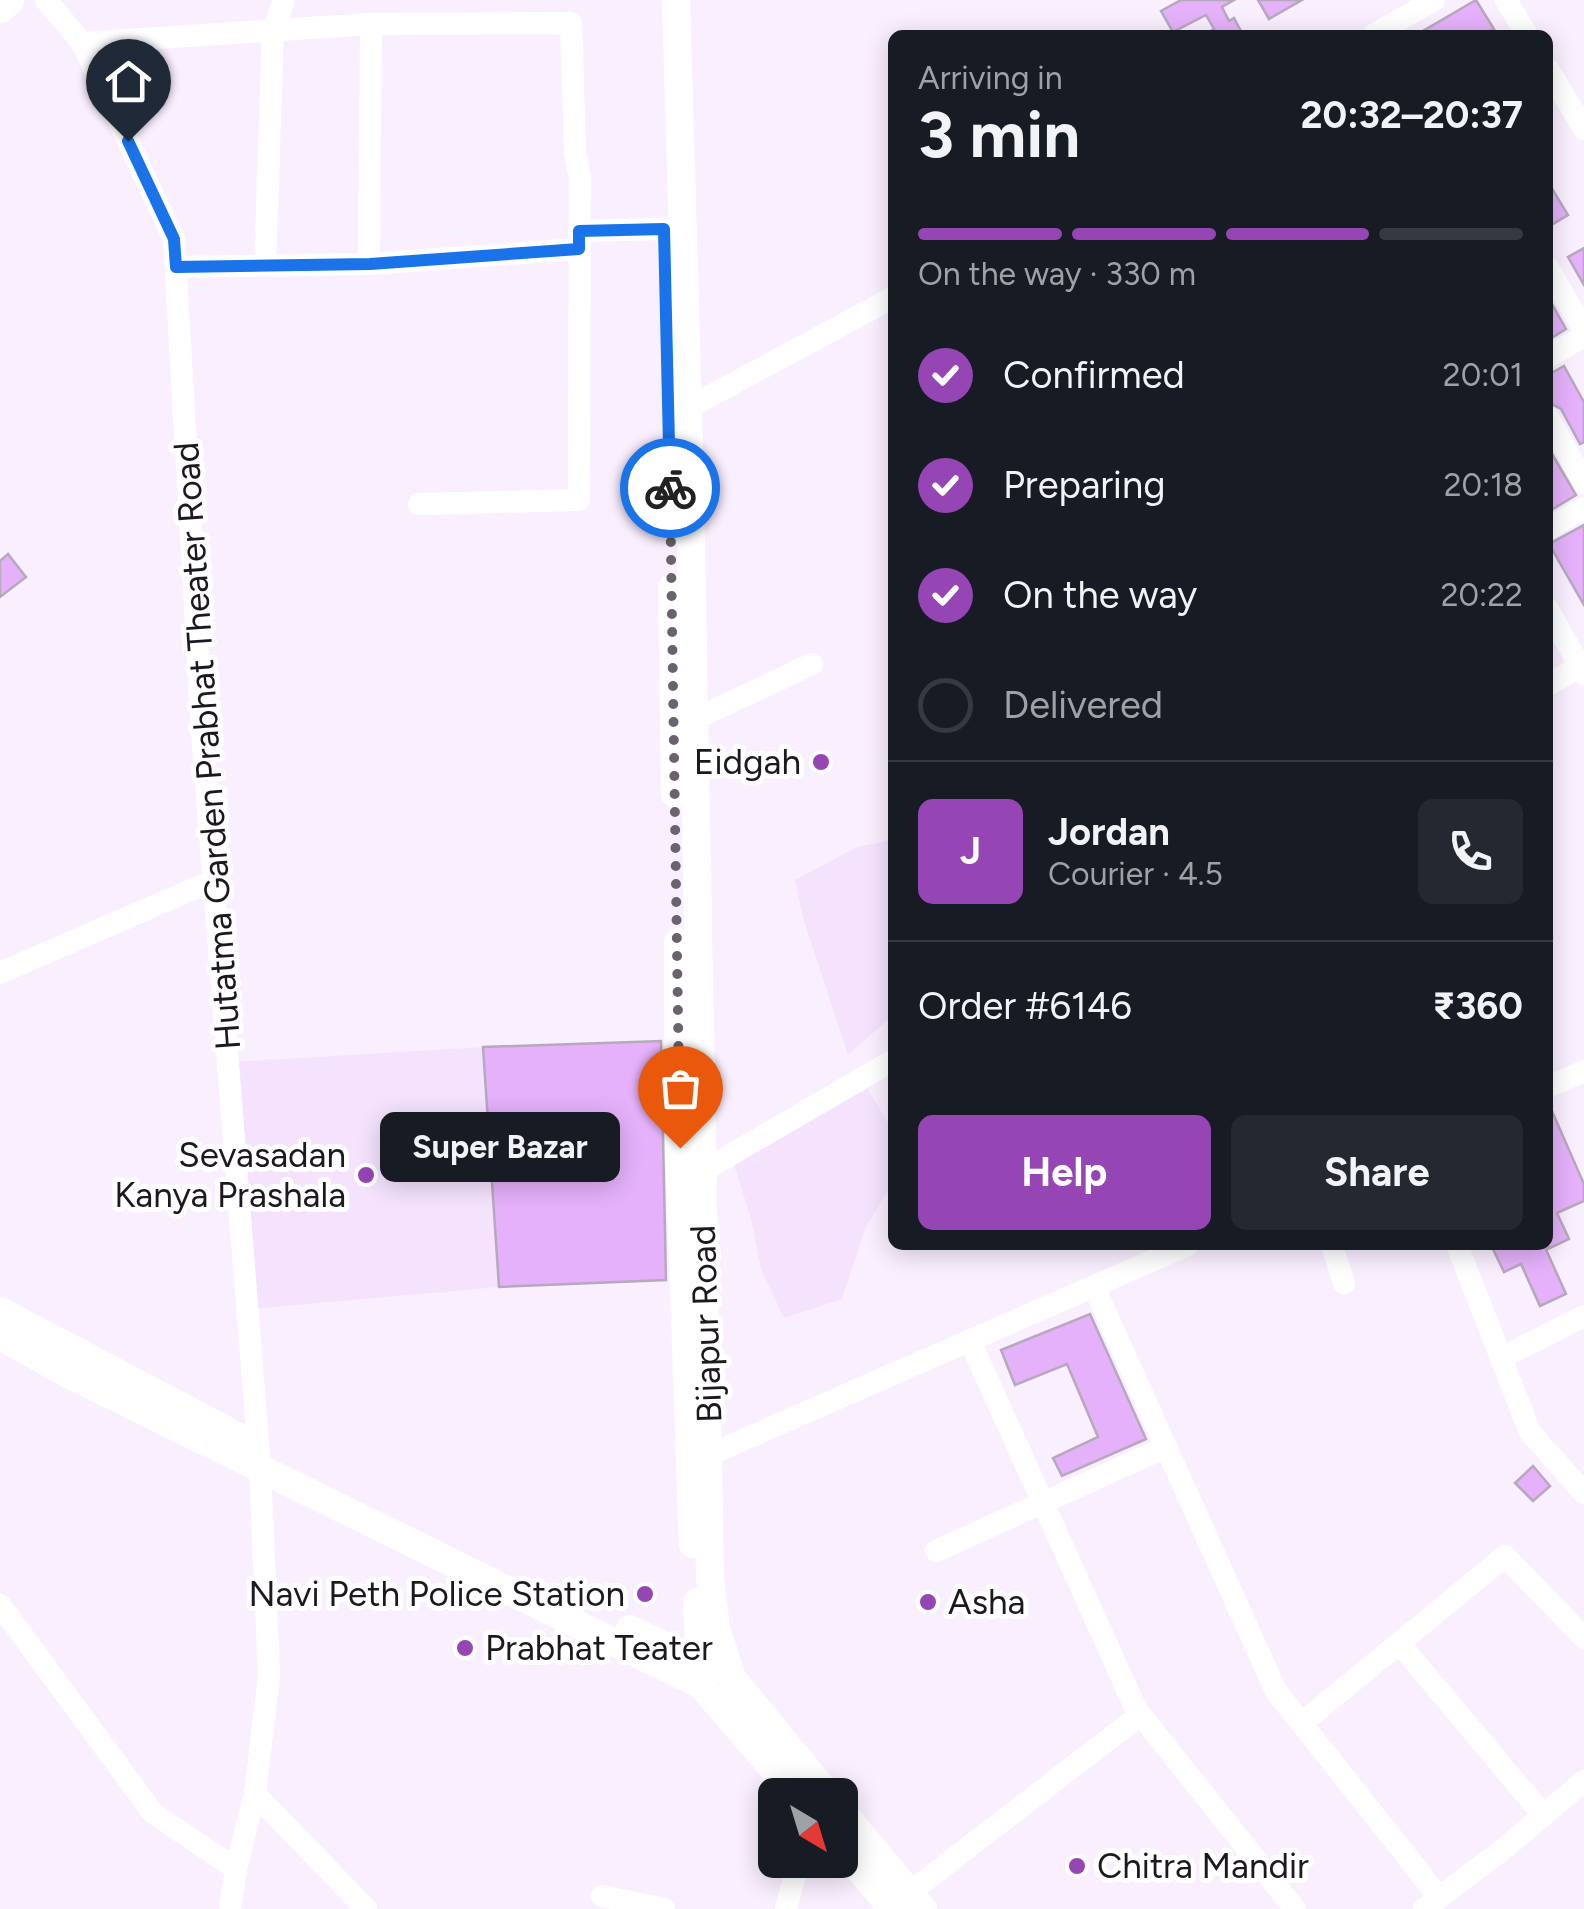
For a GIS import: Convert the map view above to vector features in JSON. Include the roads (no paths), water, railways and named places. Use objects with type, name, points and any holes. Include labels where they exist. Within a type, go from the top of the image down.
[{"type":"highway","points":[[0,8],[8,0]]},
{"type":"main road","points":[[657,0],[691,1172]]},
{"type":"main road","name":"Bijapur Road","points":[[676,0],[688,408],[693,720],[691,1172],[700,1459],[716,1628],[732,1678]]},
{"type":"main road","points":[[0,1311],[259,1459]]},
{"type":"main road","points":[[0,1336],[68,1374],[259,1459],[701,1674],[732,1678],[814,1778]]},
{"type":"main road","points":[[700,1459],[701,1674],[780,1778]]},
{"type":"main road","points":[[858,1835],[908,1904]]},
{"type":"main road","points":[[858,1861],[908,1904]]},
{"type":"street","name":"Hutatma Garden Prabhat Theater Road","points":[[46,0],[82,43],[174,239],[214,880],[259,1459],[268,1675],[256,1794],[236,1868],[230,1909]]},
{"type":"street","points":[[265,266],[273,31],[284,0]]},
{"type":"street","points":[[1407,27],[1434,0]]},
{"type":"street","points":[[1506,0],[1524,30]]},
{"type":"street","points":[[82,43],[371,24],[570,23],[575,152],[580,178],[579,500],[419,504]]},
{"type":"street","points":[[370,264],[371,24]]},
{"type":"street","points":[[1553,76],[1580,114]]},
{"type":"street","points":[[176,267],[370,264],[664,229]]},
{"type":"street","points":[[1553,277],[1584,333],[1553,354]]},
{"type":"street","points":[[688,408],[888,300]]},
{"type":"street","points":[[1553,426],[1584,483]]},
{"type":"street","points":[[1553,526],[1584,508]]},
{"type":"street","points":[[1553,617],[1583,668],[1553,683]]},
{"type":"street","points":[[693,720],[812,664]]},
{"type":"street","points":[[0,973],[214,880]]},
{"type":"street","points":[[691,1172],[888,1063]]},
{"type":"street","points":[[1553,1085],[1584,1071]]},
{"type":"street","points":[[700,1459],[1177,1250]]},
{"type":"street","points":[[1334,1250],[1344,1283]]},
{"type":"street","points":[[1459,1250],[1530,1432],[1584,1493]]},
{"type":"street","points":[[1094,1286],[1276,1691],[1431,1903],[1584,1780]]},
{"type":"street","points":[[1501,1358],[1582,1321]]},
{"type":"street","points":[[970,1341],[1140,1715],[1295,1909]]},
{"type":"street","points":[[936,1551],[1166,1447]]},
{"type":"street","points":[[1302,1724],[1505,1556],[1582,1633]]},
{"type":"street","points":[[0,1605],[152,1813],[236,1868]]},
{"type":"street","points":[[1399,1644],[1543,1815]]},
{"type":"street","points":[[908,1904],[1140,1715]]},
{"type":"street","points":[[256,1794],[366,1909]]},
{"type":"street","points":[[786,1909],[794,1878]]},
{"type":"street","points":[[602,1896],[664,1909]]},
{"type":"place","name":"Eidgah","points":[[821,762]]},
{"type":"place","name":"Super Bazar","points":[[680,1148]]},
{"type":"place","name":"Sevasadan Kanya Prashala","points":[[366,1175]]},
{"type":"place","name":"Navi Peth Police Station","points":[[645,1594]]},
{"type":"place","name":"Asha","points":[[928,1602]]},
{"type":"place","name":"Prabhat Teater","points":[[465,1648]]},
{"type":"place","name":"Chitra Mandir","points":[[1077,1866]]}]
